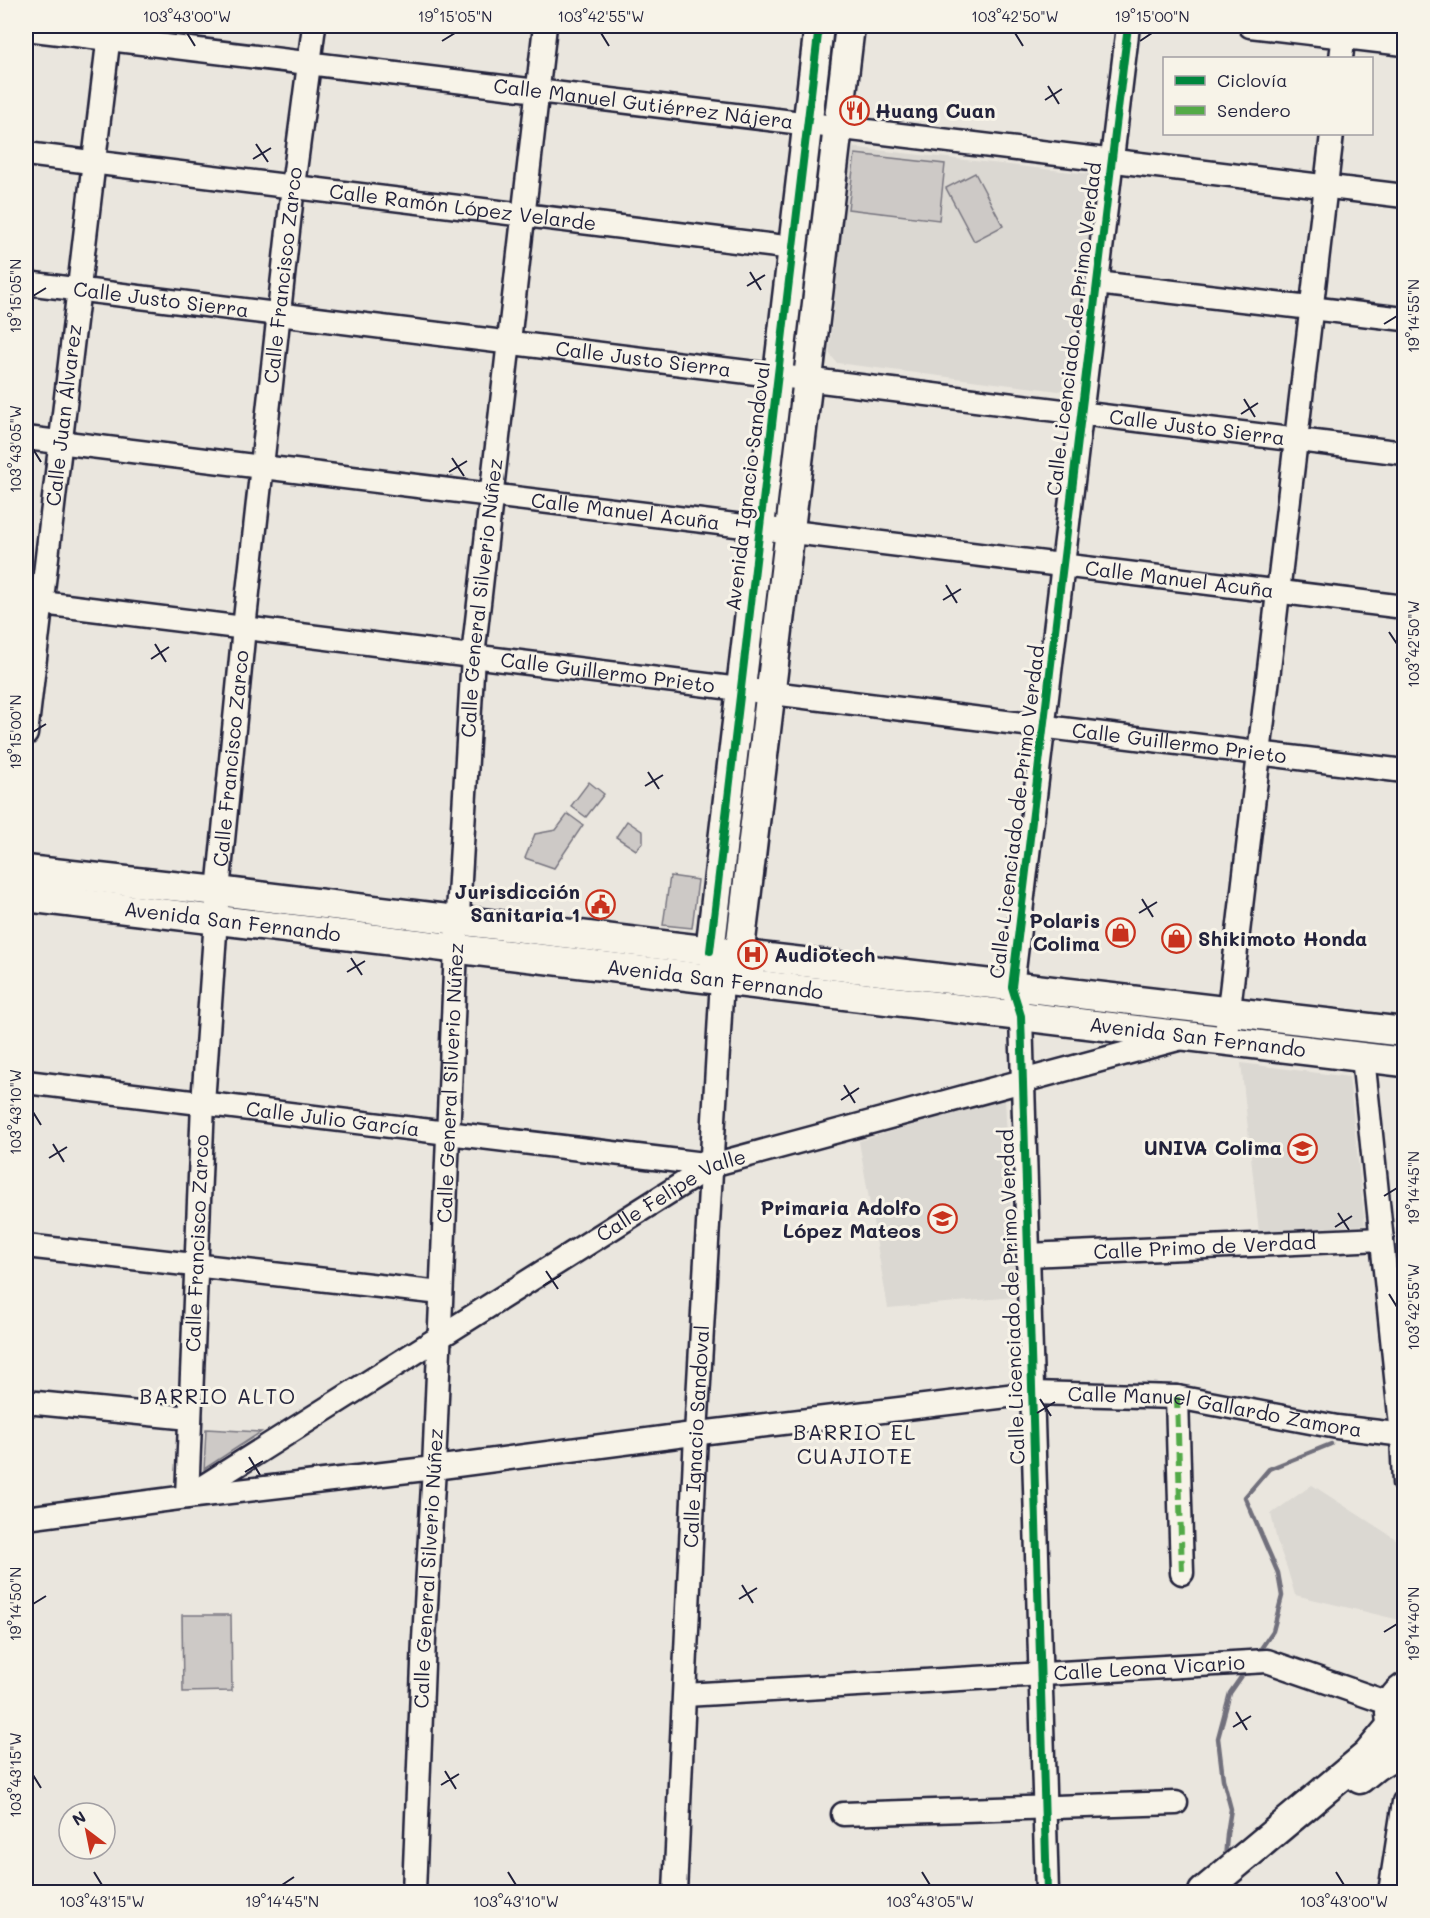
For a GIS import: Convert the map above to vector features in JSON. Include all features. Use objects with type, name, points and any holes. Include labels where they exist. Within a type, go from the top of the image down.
[{"type":"main road","name":"Avenida Ignacio Sandoval","points":[[710,951],[819,26]]},
{"type":"main road","points":[[732,972],[770,693],[850,26]]},
{"type":"main road","name":"Avenida San Fernando","points":[[26,870],[218,891],[456,935],[732,972],[1021,1016],[1404,1062]]},
{"type":"main road","name":"Avenida San Fernando","points":[[26,897],[215,920],[710,951],[732,972],[1012,987],[1404,1032]]},
{"type":"main road","points":[[1224,1883],[1367,1755],[1399,1721]]},
{"type":"street","name":"Calle Francisco Zarco","points":[[187,1497],[203,1103],[215,920],[244,628],[293,186],[314,26]]},
{"type":"street","name":"Calle General Silverio Núñez","points":[[414,1893],[456,935],[473,656],[545,26]]},
{"type":"street","name":"Calle Licenciado de Primo Verdad","points":[[1047,1893],[1021,1016],[1012,987],[1128,26]]},
{"type":"street","points":[[1250,26],[1343,40],[1404,44]]},
{"type":"street","name":"Calle Manuel Gutiérrez Nájera","points":[[26,29],[109,32],[309,63],[1404,196]]},
{"type":"street","name":"Calle Juan Álvarez","points":[[26,734],[33,602],[60,442],[109,32]]},
{"type":"street","points":[[1225,1041],[1332,135]]},
{"type":"street","name":"Calle Ramón López Velarde","points":[[26,154],[793,248]]},
{"type":"street","name":"Calle Justo Sierra","points":[[26,283],[1404,453]]},
{"type":"street","points":[[1097,283],[1404,319]]},
{"type":"street","name":"Calle Manuel Acuña","points":[[26,438],[1404,607]]},
{"type":"street","name":"Calle Guillermo Prieto","points":[[33,602],[1404,771]]},
{"type":"street","name":"Calle Ignacio Sandoval","points":[[675,1893],[696,1434],[712,1165],[732,972]]},
{"type":"street","points":[[1188,1036],[1190,1007]]},
{"type":"street","name":"Calle Felipe Valle","points":[[187,1497],[712,1165],[1188,1036]]},
{"type":"street","points":[[1363,1057],[1402,1428],[1404,1483]]},
{"type":"street","name":"Calle Julio García","points":[[26,1082],[712,1165]]},
{"type":"street","name":"Calle Primo de Verdad","points":[[1028,1255],[1382,1239]]},
{"type":"street","points":[[26,1246],[441,1293]]},
{"type":"street","name":"Calle Manuel Gallardo Zamora","points":[[26,1518],[1032,1394],[1177,1397],[1337,1427],[1368,1431],[1402,1428]]},
{"type":"street","points":[[1177,1397],[1182,1573]]},
{"type":"street","points":[[26,1402],[190,1418]]},
{"type":"street","name":"Calle Leona Vicario","points":[[685,1695],[1267,1661],[1399,1721]]},
{"type":"street","points":[[1390,1893],[1404,1802]]},
{"type":"street","points":[[843,1814],[1176,1803]]},
{"type":"shaded area","points":[[850,147],[1089,174],[1097,186],[1068,386],[1059,391],[837,363],[829,353]]},
{"type":"shaded area","points":[[855,154],[945,164],[939,220],[848,209]]},
{"type":"shaded area","points":[[975,173],[1003,226],[974,241],[946,188]]},
{"type":"shaded area","points":[[589,782],[604,794],[586,817],[571,806]]},
{"type":"shaded area","points":[[568,814],[583,825],[554,868],[525,858],[535,834],[556,830]]},
{"type":"shaded area","points":[[627,821],[643,832],[643,842],[636,850],[616,837]]},
{"type":"shaded area","points":[[670,876],[698,880],[692,928],[663,925]]},
{"type":"shaded area","name":"UNIVA Colima","points":[[1241,1063],[1349,1077],[1365,1225],[1259,1232]]},
{"type":"shaded area","name":"Primaria Adolfo López Mateos","points":[[1005,1098],[1015,1297],[888,1308],[859,1141]]},
{"type":"shaded area","points":[[206,1429],[260,1432],[261,1432],[204,1469]]},
{"type":"shaded area","points":[[1312,1485],[1402,1543],[1404,1621],[1295,1595],[1277,1541],[1271,1514]]},
{"type":"shaded area","points":[[182,1615],[231,1615],[232,1691],[183,1692]]},
{"type":"waterway","points":[[1258,1653],[1273,1631],[1282,1596],[1278,1573],[1245,1497],[1269,1469],[1331,1444]]},
{"type":"waterway","points":[[1225,1860],[1231,1809],[1223,1779],[1218,1738],[1230,1693],[1246,1670]]},
{"type":"marked path","points":[[1177,1397],[1182,1573]]},
{"type":"cycle path","points":[[710,951],[819,26]]},
{"type":"cycle path","points":[[1047,1892],[1021,1016],[1012,987],[1128,26]]},
{"type":"place","name":"Huang Cuan","points":[[854,111]]},
{"type":"place","name":"Jurisdicción Sanitaria 1","points":[[601,904]]},
{"type":"place","name":"Polaris Colima","points":[[1121,932]]},
{"type":"place","name":"Shikimoto Honda","points":[[1177,939]]},
{"type":"place","name":"Audiotech","points":[[753,955]]},
{"type":"place","name":"UNIVA Colima","points":[[1303,1148]]},
{"type":"place","name":"Primaria Adolfo López Mateos","points":[[942,1219]]},
{"type":"district","name":"BARRIO ALTO","points":[[218,1397]]},
{"type":"district","name":"BARRIO EL CUAJIOTE","points":[[855,1445]]}]
